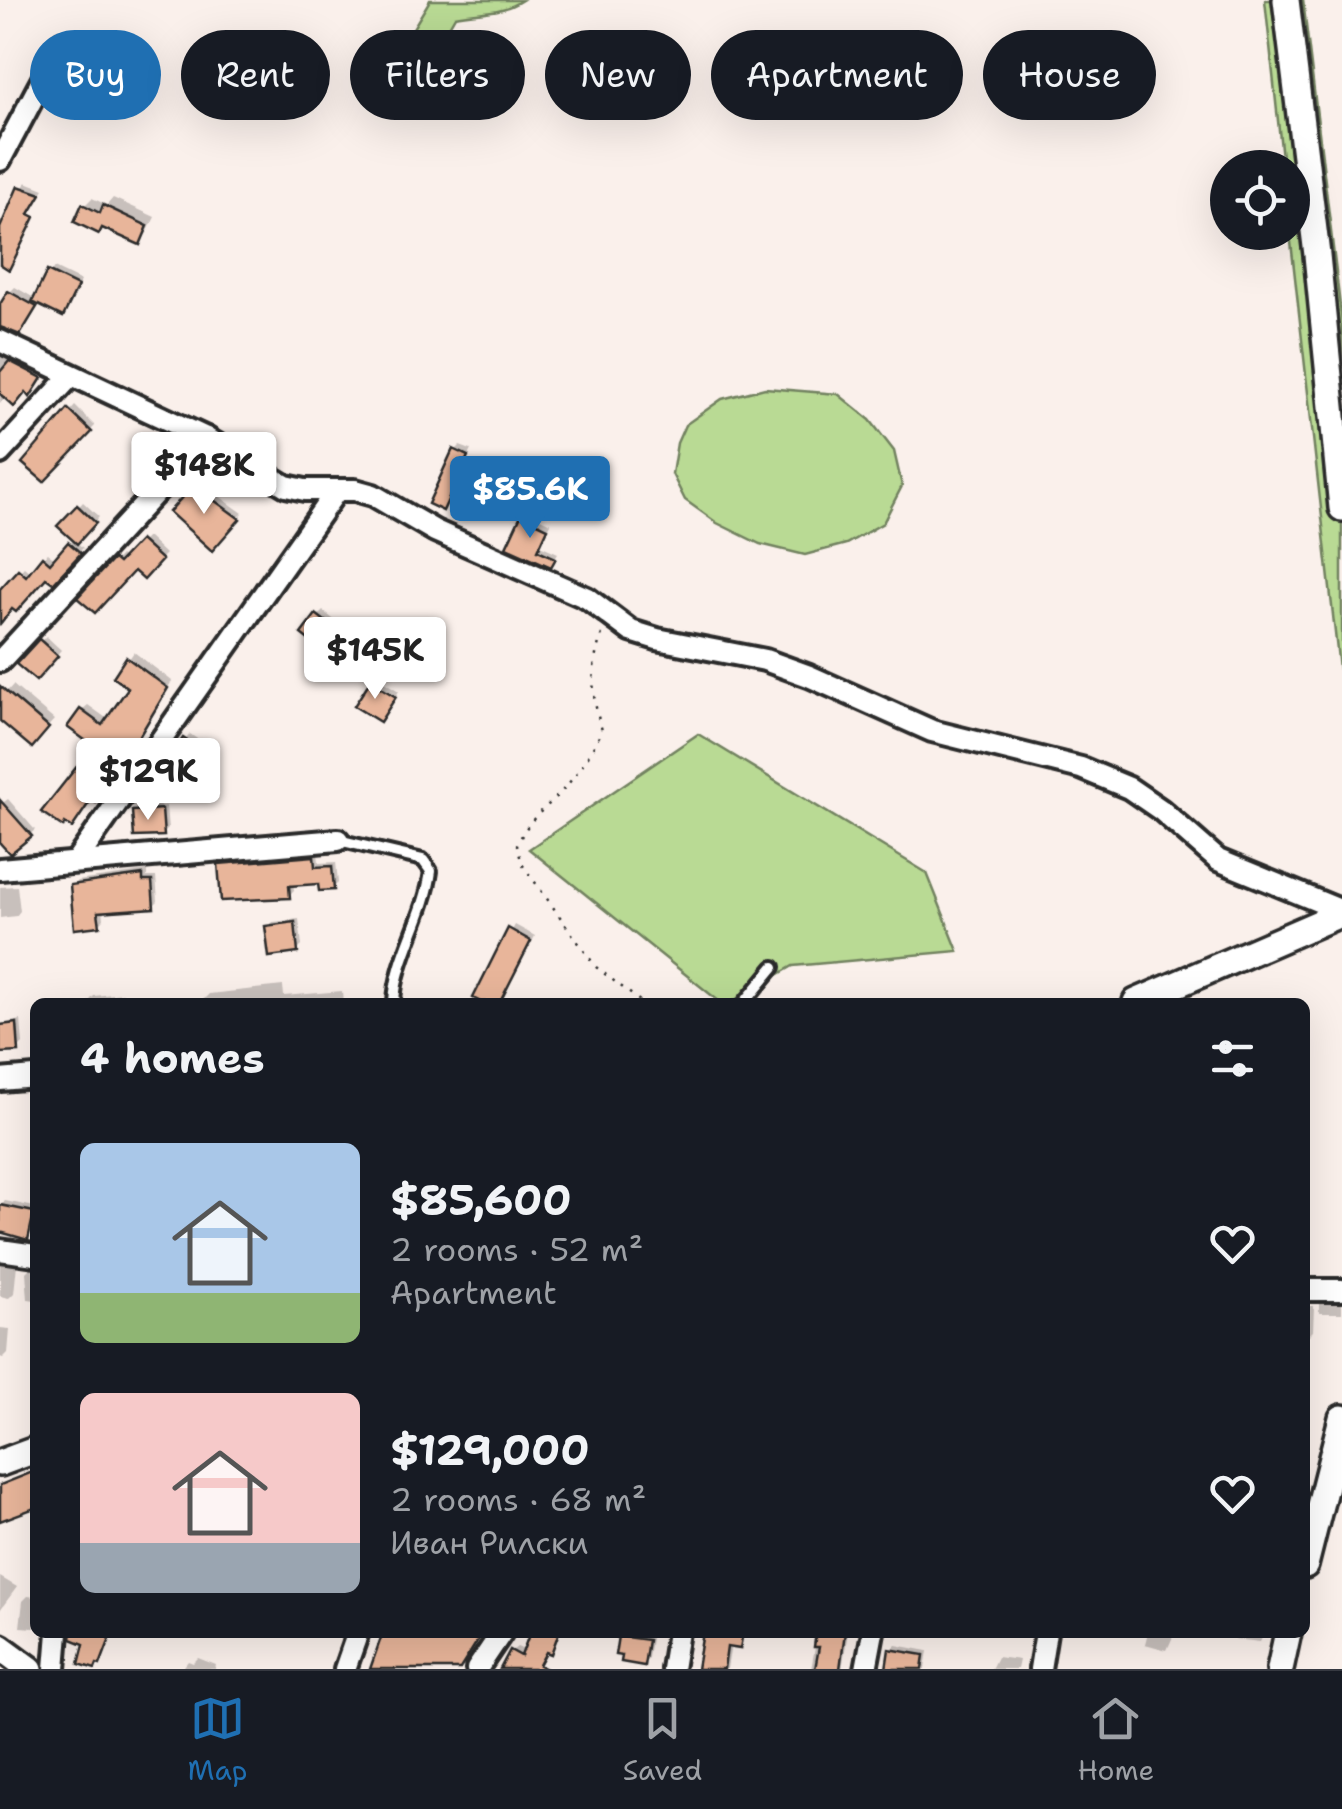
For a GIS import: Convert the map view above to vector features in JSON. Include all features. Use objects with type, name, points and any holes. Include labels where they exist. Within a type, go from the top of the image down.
[{"type":"street","points":[[1286,0],[1342,508]]},
{"type":"street","points":[[0,160],[30,103]]},
{"type":"street","points":[[0,341],[206,438],[286,486],[374,494],[435,531],[587,598],[632,631],[765,660],[932,731],[1081,768],[1128,788],[1161,810],[1218,860],[1342,912]]},
{"type":"street","points":[[0,453],[70,376]]},
{"type":"street","points":[[0,661],[206,438]]},
{"type":"street","points":[[286,486],[306,515],[310,530]]},
{"type":"street","points":[[76,861],[337,490]]},
{"type":"street","points":[[0,869],[338,840]]},
{"type":"street","points":[[1145,998],[1342,912]]},
{"type":"street","points":[[0,1080],[30,1077]]},
{"type":"street","points":[[0,1250],[30,1253]]},
{"type":"street","points":[[1310,1290],[1342,1290]]},
{"type":"street","points":[[1310,1545],[1342,1418]]},
{"type":"street","points":[[0,1463],[30,1452]]},
{"type":"street","points":[[55,1669],[58,1638]]},
{"type":"street","points":[[345,1669],[356,1638]]},
{"type":"street","points":[[477,1669],[498,1638]]},
{"type":"street","points":[[672,1669],[677,1638]]},
{"type":"street","points":[[866,1669],[872,1638]]},
{"type":"street","points":[[1040,1669],[1045,1638]]},
{"type":"street","points":[[1280,1669],[1287,1638]]},
{"type":"street","points":[[0,1647],[30,1669]]},
{"type":"lane","points":[[338,840],[423,860],[431,872],[428,896],[405,955],[395,998]]},
{"type":"lane","points":[[748,998],[774,968]]},
{"type":"path","points":[[610,614],[596,649],[592,678],[602,730],[594,750],[562,791],[527,823],[516,846],[522,864],[596,967],[636,998]]},
{"type":"green space","points":[[430,0],[522,0],[498,10],[455,16],[447,30],[412,30]]},
{"type":"green space","points":[[1265,0],[1303,0],[1342,322],[1342,695],[1292,250],[1310,250],[1310,150],[1281,150]]},
{"type":"green space","points":[[765,388],[838,394],[870,420],[894,451],[902,486],[883,523],[846,544],[805,555],[760,544],[717,523],[685,500],[672,474],[677,443],[685,425],[722,399]]},
{"type":"green space","points":[[698,734],[927,873],[958,951],[793,966],[738,998],[715,998],[529,849]]},
{"type":"building","points":[[18,186],[41,194],[29,214],[35,217],[9,270],[0,264],[0,228]]},
{"type":"building","points":[[82,204],[100,213],[103,205],[148,226],[140,245],[102,228],[99,234],[74,222]]},
{"type":"building","points":[[47,271],[78,286],[63,317],[32,302]]},
{"type":"building","points":[[8,291],[37,307],[20,335],[0,327],[0,304]]},
{"type":"building","points":[[9,361],[42,378],[30,397],[26,392],[14,407],[0,394],[0,372]]},
{"type":"building","points":[[68,409],[92,432],[44,482],[22,463]]},
{"type":"building","points":[[453,449],[468,456],[443,511],[428,504]]},
{"type":"building","points":[[193,485],[240,519],[212,551],[169,512]]},
{"type":"building","points":[[77,505],[96,523],[77,544],[57,526]]},
{"type":"building","points":[[521,515],[548,528],[538,550],[556,558],[551,567],[506,547]]},
{"type":"building","points":[[140,540],[162,560],[144,580],[134,571],[95,613],[77,598],[113,559],[118,563]]},
{"type":"building","points":[[68,542],[81,553],[53,583],[46,578],[0,624],[0,589],[18,569],[26,576],[42,556],[50,563]]},
{"type":"building","points":[[316,614],[344,636],[329,656],[301,634]]},
{"type":"building","points":[[39,639],[58,656],[36,681],[16,664]]},
{"type":"building","points":[[126,657],[168,688],[125,768],[96,803],[91,800],[72,828],[65,823],[63,827],[41,812],[93,746],[67,727],[80,709],[102,725],[128,688],[113,677]]},
{"type":"building","points":[[370,681],[396,697],[380,722],[354,706]]},
{"type":"building","points":[[0,686],[49,728],[32,748],[0,721]]},
{"type":"building","points":[[183,738],[210,756],[191,783],[197,786],[193,799],[156,788],[166,763]]},
{"type":"building","points":[[0,800],[32,836],[10,854],[0,843]]},
{"type":"building","points":[[162,809],[164,836],[134,837],[132,811]]},
{"type":"building","points":[[314,856],[315,867],[332,866],[334,890],[319,891],[318,884],[289,886],[290,898],[221,901],[218,864]]},
{"type":"building","points":[[143,875],[143,881],[152,881],[154,908],[98,912],[100,926],[74,929],[70,885]]},
{"type":"building","points":[[295,922],[298,953],[269,957],[265,926]]},
{"type":"building","points":[[508,928],[531,941],[502,998],[473,998]]},
{"type":"building","points":[[17,1023],[19,1052],[0,1053],[0,1025]]},
{"type":"building","points":[[0,1205],[30,1211],[28,1240],[0,1232]]},
{"type":"building","points":[[30,1473],[30,1510],[0,1521],[0,1485]]},
{"type":"building","points":[[110,1638],[95,1669],[79,1664],[84,1644],[71,1639]]},
{"type":"building","points":[[381,1638],[479,1638],[460,1669],[370,1669]]},
{"type":"building","points":[[528,1638],[557,1638],[551,1654],[546,1652],[539,1665],[547,1669],[500,1669],[510,1650],[521,1656]]},
{"type":"building","points":[[618,1638],[648,1640],[644,1666],[621,1662],[622,1656],[615,1655]]},
{"type":"building","points":[[702,1638],[742,1638],[740,1649],[727,1647],[724,1669],[697,1669]]},
{"type":"building","points":[[815,1638],[844,1638],[840,1669],[815,1669],[819,1647],[814,1647]]},
{"type":"building","points":[[889,1649],[924,1655],[922,1669],[886,1669]]}]
